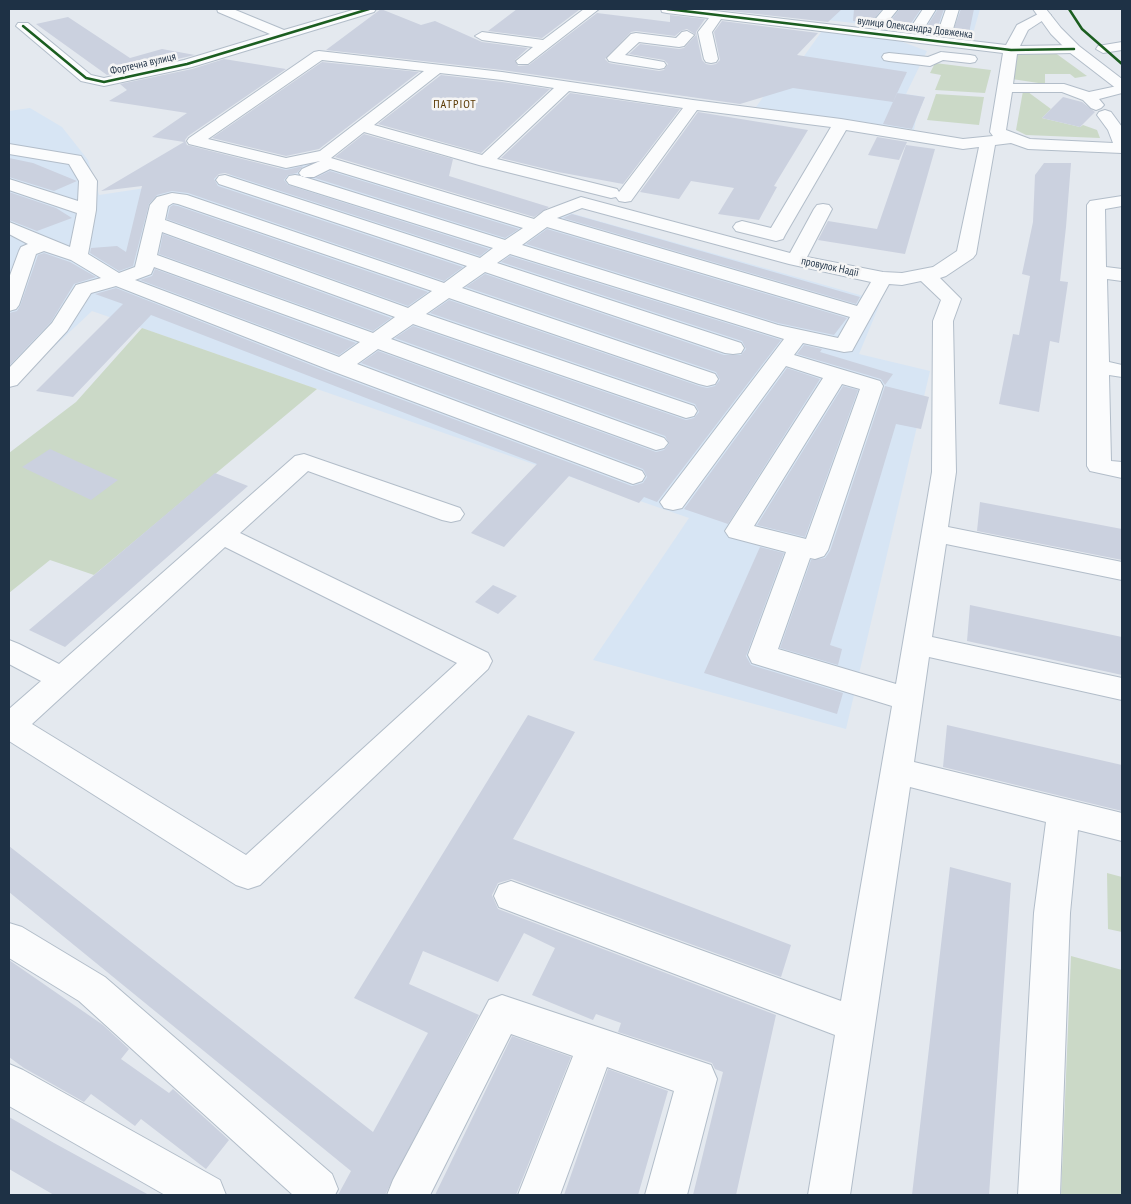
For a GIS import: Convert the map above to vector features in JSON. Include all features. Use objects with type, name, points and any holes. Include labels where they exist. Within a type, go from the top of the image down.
[{"type":"street","points":[[223,9],[283,35]]},
{"type":"street","name":"Фортечна вулиця","points":[[23,26],[86,78],[104,82],[187,64],[369,9]]},
{"type":"street","points":[[523,61],[592,9]]},
{"type":"street","name":"вулиця Олександра Довженка","points":[[667,9],[712,14],[1006,59],[1074,49]]},
{"type":"street","points":[[879,23],[892,9]]},
{"type":"street","points":[[918,27],[929,9]]},
{"type":"street","points":[[946,29],[952,9]]},
{"type":"street","points":[[1096,105],[1122,87],[1074,49],[1056,31],[1042,12],[1022,28],[1006,59],[1005,88],[998,132],[1028,144],[1122,148]]},
{"type":"street","points":[[659,65],[614,58],[636,37],[680,43],[712,14]]},
{"type":"street","points":[[711,59],[705,32],[712,14]]},
{"type":"street","points":[[482,36],[545,44]]},
{"type":"street","points":[[1103,49],[1122,46]]},
{"type":"street","points":[[438,68],[326,155],[286,163],[195,141],[318,55],[438,68],[566,85],[693,105],[841,124],[963,144],[1013,138]]},
{"type":"street","points":[[888,57],[930,62],[941,56],[980,61]]},
{"type":"street","points":[[485,161],[566,85]]},
{"type":"street","points":[[1005,88],[1064,88],[1096,105],[1116,130],[1122,144]]},
{"type":"street","points":[[625,197],[693,105]]},
{"type":"street","points":[[729,223],[776,235],[841,124]]},
{"type":"street","points":[[363,127],[644,202]]},
{"type":"street","name":"провулок Надії","points":[[540,223],[580,202],[796,260],[883,278],[902,279],[926,275],[939,272],[966,254],[988,141]]},
{"type":"street","points":[[9,149],[75,160],[88,181],[87,210],[78,256]]},
{"type":"street","points":[[862,314],[797,319],[506,246],[295,180],[329,163],[540,223],[797,319],[844,346],[883,278]]},
{"type":"street","points":[[225,180],[732,348]]},
{"type":"street","points":[[9,184],[87,210]]},
{"type":"street","points":[[9,380],[60,327],[83,290],[144,270],[160,203],[172,198],[181,199],[708,379]]},
{"type":"street","points":[[1122,201],[1096,205],[1099,466],[1122,470]]},
{"type":"street","points":[[796,260],[823,209]]},
{"type":"street","points":[[154,223],[411,316],[686,411]]},
{"type":"street","points":[[340,366],[540,223]]},
{"type":"street","points":[[9,227],[43,244],[78,256],[117,280],[633,476]]},
{"type":"street","points":[[9,305],[28,251],[43,244]]},
{"type":"street","points":[[146,256],[656,443]]},
{"type":"street","points":[[1097,272],[1122,275]]},
{"type":"street","points":[[829,1195],[944,472],[943,322],[951,299],[926,275]]},
{"type":"street","points":[[673,502],[781,358],[797,319]]},
{"type":"street","points":[[781,358],[872,386],[815,550],[738,531],[836,375]]},
{"type":"street","points":[[1098,367],[1122,371]]},
{"type":"street","points":[[222,535],[478,661],[248,874],[9,727],[304,461],[451,514]]},
{"type":"street","points":[[934,533],[1122,571]]},
{"type":"street","points":[[801,546],[762,655],[908,699]]},
{"type":"street","points":[[917,644],[1122,688]]},
{"type":"street","points":[[9,651],[62,679]]},
{"type":"street","points":[[896,771],[1122,827]]},
{"type":"street","points":[[1039,1195],[1052,913],[1064,812]]},
{"type":"street","points":[[511,896],[856,1026]]},
{"type":"street","points":[[9,939],[92,989],[317,1189],[314,1195]]},
{"type":"street","points":[[408,1195],[502,1013],[697,1079],[666,1195]]},
{"type":"street","points":[[539,1195],[596,1045]]},
{"type":"street","points":[[9,1084],[205,1195]]},
{"type":"shaded area","points":[[734,9],[980,9],[972,37]]},
{"type":"shaded area","points":[[822,31],[900,41],[927,51],[906,94],[925,97],[916,119],[914,130],[756,107],[787,64],[799,63]]},
{"type":"shaded area","points":[[30,108],[62,127],[88,160],[99,195],[331,160],[542,229],[567,212],[881,301],[859,354],[930,371],[846,729],[593,660],[689,518],[92,311],[9,389],[9,111]]},
{"type":"green space","points":[[1054,52],[1087,76],[1075,78],[1070,74],[1045,74],[1045,84],[1012,79],[1017,54]]},
{"type":"green space","points":[[935,63],[991,70],[985,93],[935,90],[941,75],[930,73]]},
{"type":"green space","points":[[1023,91],[1028,92],[1051,109],[1042,118],[1080,127],[1083,125],[1097,130],[1100,138],[1026,135],[1016,130]]},
{"type":"green space","points":[[936,94],[984,97],[979,125],[927,120]]},
{"type":"green space","points":[[142,328],[317,389],[94,575],[50,560],[9,593],[9,453],[76,402]]},
{"type":"green space","points":[[1107,873],[1122,877],[1122,932],[1108,929]]},
{"type":"green space","points":[[1071,956],[1122,970],[1122,1195],[1061,1195]]},
{"type":"building","points":[[381,9],[421,25],[435,21],[482,42],[528,48],[515,60],[518,66],[529,65],[597,13],[670,22],[670,15],[705,19],[696,32],[702,60],[706,64],[716,64],[720,60],[714,32],[722,21],[818,33],[797,55],[907,72],[893,102],[793,88],[740,104],[502,70],[326,50]],"holes":[[[687,29],[696,35],[684,48],[640,44],[629,54],[664,60],[668,64],[664,70],[659,71],[614,64],[609,63],[605,59],[631,32],[675,36]]]},
{"type":"building","points":[[517,9],[579,10],[542,38],[488,31]]},
{"type":"building","points":[[712,9],[842,9],[828,22]]},
{"type":"building","points":[[854,9],[882,9],[870,24],[853,21]]},
{"type":"building","points":[[900,9],[921,9],[907,29],[886,26]]},
{"type":"building","points":[[938,9],[944,9],[937,29],[926,28]]},
{"type":"building","points":[[961,9],[974,9],[969,33],[953,31]]},
{"type":"building","points":[[68,17],[130,58],[162,49],[195,55],[107,75],[36,24]]},
{"type":"building","points":[[224,59],[286,69],[188,136],[185,140],[187,145],[286,170],[303,166],[297,173],[288,175],[284,180],[288,185],[489,249],[480,256],[225,173],[219,174],[214,179],[218,186],[463,267],[444,281],[188,193],[172,191],[157,195],[149,204],[133,266],[119,271],[90,253],[91,248],[117,246],[126,252],[142,186],[101,191],[184,142],[152,137],[187,113],[109,101],[127,90],[120,84],[192,69]]},
{"type":"building","points":[[322,62],[419,72],[319,149],[286,156],[212,138]]},
{"type":"building","points":[[441,75],[550,89],[481,153],[378,124]]},
{"type":"building","points":[[570,93],[680,109],[623,184],[558,172],[501,158]]},
{"type":"building","points":[[897,93],[925,97],[912,129],[883,124]]},
{"type":"building","points":[[1063,97],[1082,102],[1095,112],[1080,127],[1042,118]]},
{"type":"building","points":[[698,112],[808,130],[774,186],[777,187],[759,220],[718,214],[734,188],[691,181],[679,199],[640,192]]},
{"type":"building","points":[[364,134],[453,159],[449,176],[549,207],[534,217],[335,157]]},
{"type":"building","points":[[877,137],[907,142],[899,160],[868,155]]},
{"type":"building","points":[[906,145],[935,149],[905,254],[818,240],[828,221],[877,229]]},
{"type":"building","points":[[9,158],[33,163],[77,181],[54,191],[9,177]]},
{"type":"building","points":[[1044,163],[1071,163],[1060,281],[1068,282],[1059,343],[1050,341],[1039,412],[999,404],[1013,334],[1019,335],[1030,276],[1022,274],[1033,222],[1035,175]]},
{"type":"building","points":[[330,171],[519,229],[505,238],[315,178]]},
{"type":"building","points":[[9,192],[56,208],[72,218],[37,231],[9,220]]},
{"type":"building","points":[[173,205],[428,292],[408,306],[167,219],[170,207]]},
{"type":"building","points":[[572,214],[860,297],[856,304],[563,218]]},
{"type":"building","points":[[547,229],[847,318],[834,335],[778,323],[526,244]]},
{"type":"building","points":[[163,234],[391,318],[373,331],[159,254]]},
{"type":"building","points":[[44,253],[70,262],[96,277],[74,284],[51,322],[9,366],[9,313],[17,311],[20,306],[38,255]]},
{"type":"building","points":[[510,256],[781,340],[657,502],[644,497],[639,503],[569,476],[504,547],[471,533],[537,464],[151,315],[73,397],[36,391],[123,304],[95,294],[116,288],[331,373],[632,486],[643,483],[647,477],[643,469],[361,363],[378,351],[656,452],[664,450],[669,444],[665,436],[395,338],[413,326],[686,420],[694,418],[699,412],[695,404],[430,313],[449,300],[699,386],[707,388],[715,386],[720,380],[716,372],[466,287],[485,274],[724,355],[741,355],[746,349],[742,341],[501,262]]},
{"type":"building","points":[[155,269],[356,343],[339,355],[140,280],[152,276]]},
{"type":"building","points":[[804,345],[822,349],[820,352],[893,374],[885,385],[881,379],[797,354]]},
{"type":"building","points":[[787,368],[820,379],[728,524],[684,509]]},
{"type":"building","points":[[843,386],[858,390],[805,537],[757,525]]},
{"type":"building","points":[[885,386],[929,397],[921,429],[896,424],[830,645],[842,649],[838,665],[780,648],[811,560],[825,558],[830,551]]},
{"type":"building","points":[[50,449],[118,480],[91,500],[22,467]]},
{"type":"building","points":[[215,473],[248,486],[65,647],[29,630]]},
{"type":"building","points":[[980,502],[1122,529],[1122,560],[977,531]]},
{"type":"building","points":[[760,547],[784,553],[746,656],[751,665],[843,693],[837,714],[704,673]]},
{"type":"building","points":[[493,585],[517,596],[498,614],[475,602]]},
{"type":"building","points":[[970,605],[1122,637],[1122,675],[967,641]]},
{"type":"building","points":[[528,715],[575,732],[513,839],[791,945],[781,977],[512,879],[498,883],[492,895],[498,909],[776,1015],[736,1195],[693,1195],[723,1072],[715,1069],[712,1063],[618,1032],[621,1023],[596,1014],[593,1020],[532,995],[555,948],[524,933],[498,982],[423,951],[409,984],[479,1015],[385,1195],[338,1195],[351,1171],[9,892],[9,846],[373,1132],[428,1033],[354,998]]},
{"type":"building","points":[[947,725],[1122,765],[1122,811],[943,767]]},
{"type":"building","points":[[950,867],[1011,883],[989,1195],[912,1195]]},
{"type":"building","points":[[9,960],[103,1025],[129,1049],[121,1059],[169,1093],[173,1089],[229,1140],[206,1169],[141,1119],[135,1126],[91,1094],[84,1102],[24,1068],[9,1057]]},
{"type":"building","points":[[512,1036],[571,1057],[516,1195],[435,1195]]},
{"type":"building","points":[[608,1069],[668,1091],[638,1195],[564,1195]]},
{"type":"building","points":[[9,1117],[149,1195],[54,1195],[9,1169]]},
{"type":"cycle path","points":[[23,26],[86,78],[104,82],[187,64],[369,9]]},
{"type":"cycle path","points":[[667,9],[1011,50],[1074,49]]},
{"type":"cycle path","points":[[1069,9],[1082,29],[1122,64]]},
{"type":"district","name":"ПАТРІОТ","points":[[455,105]]}]
